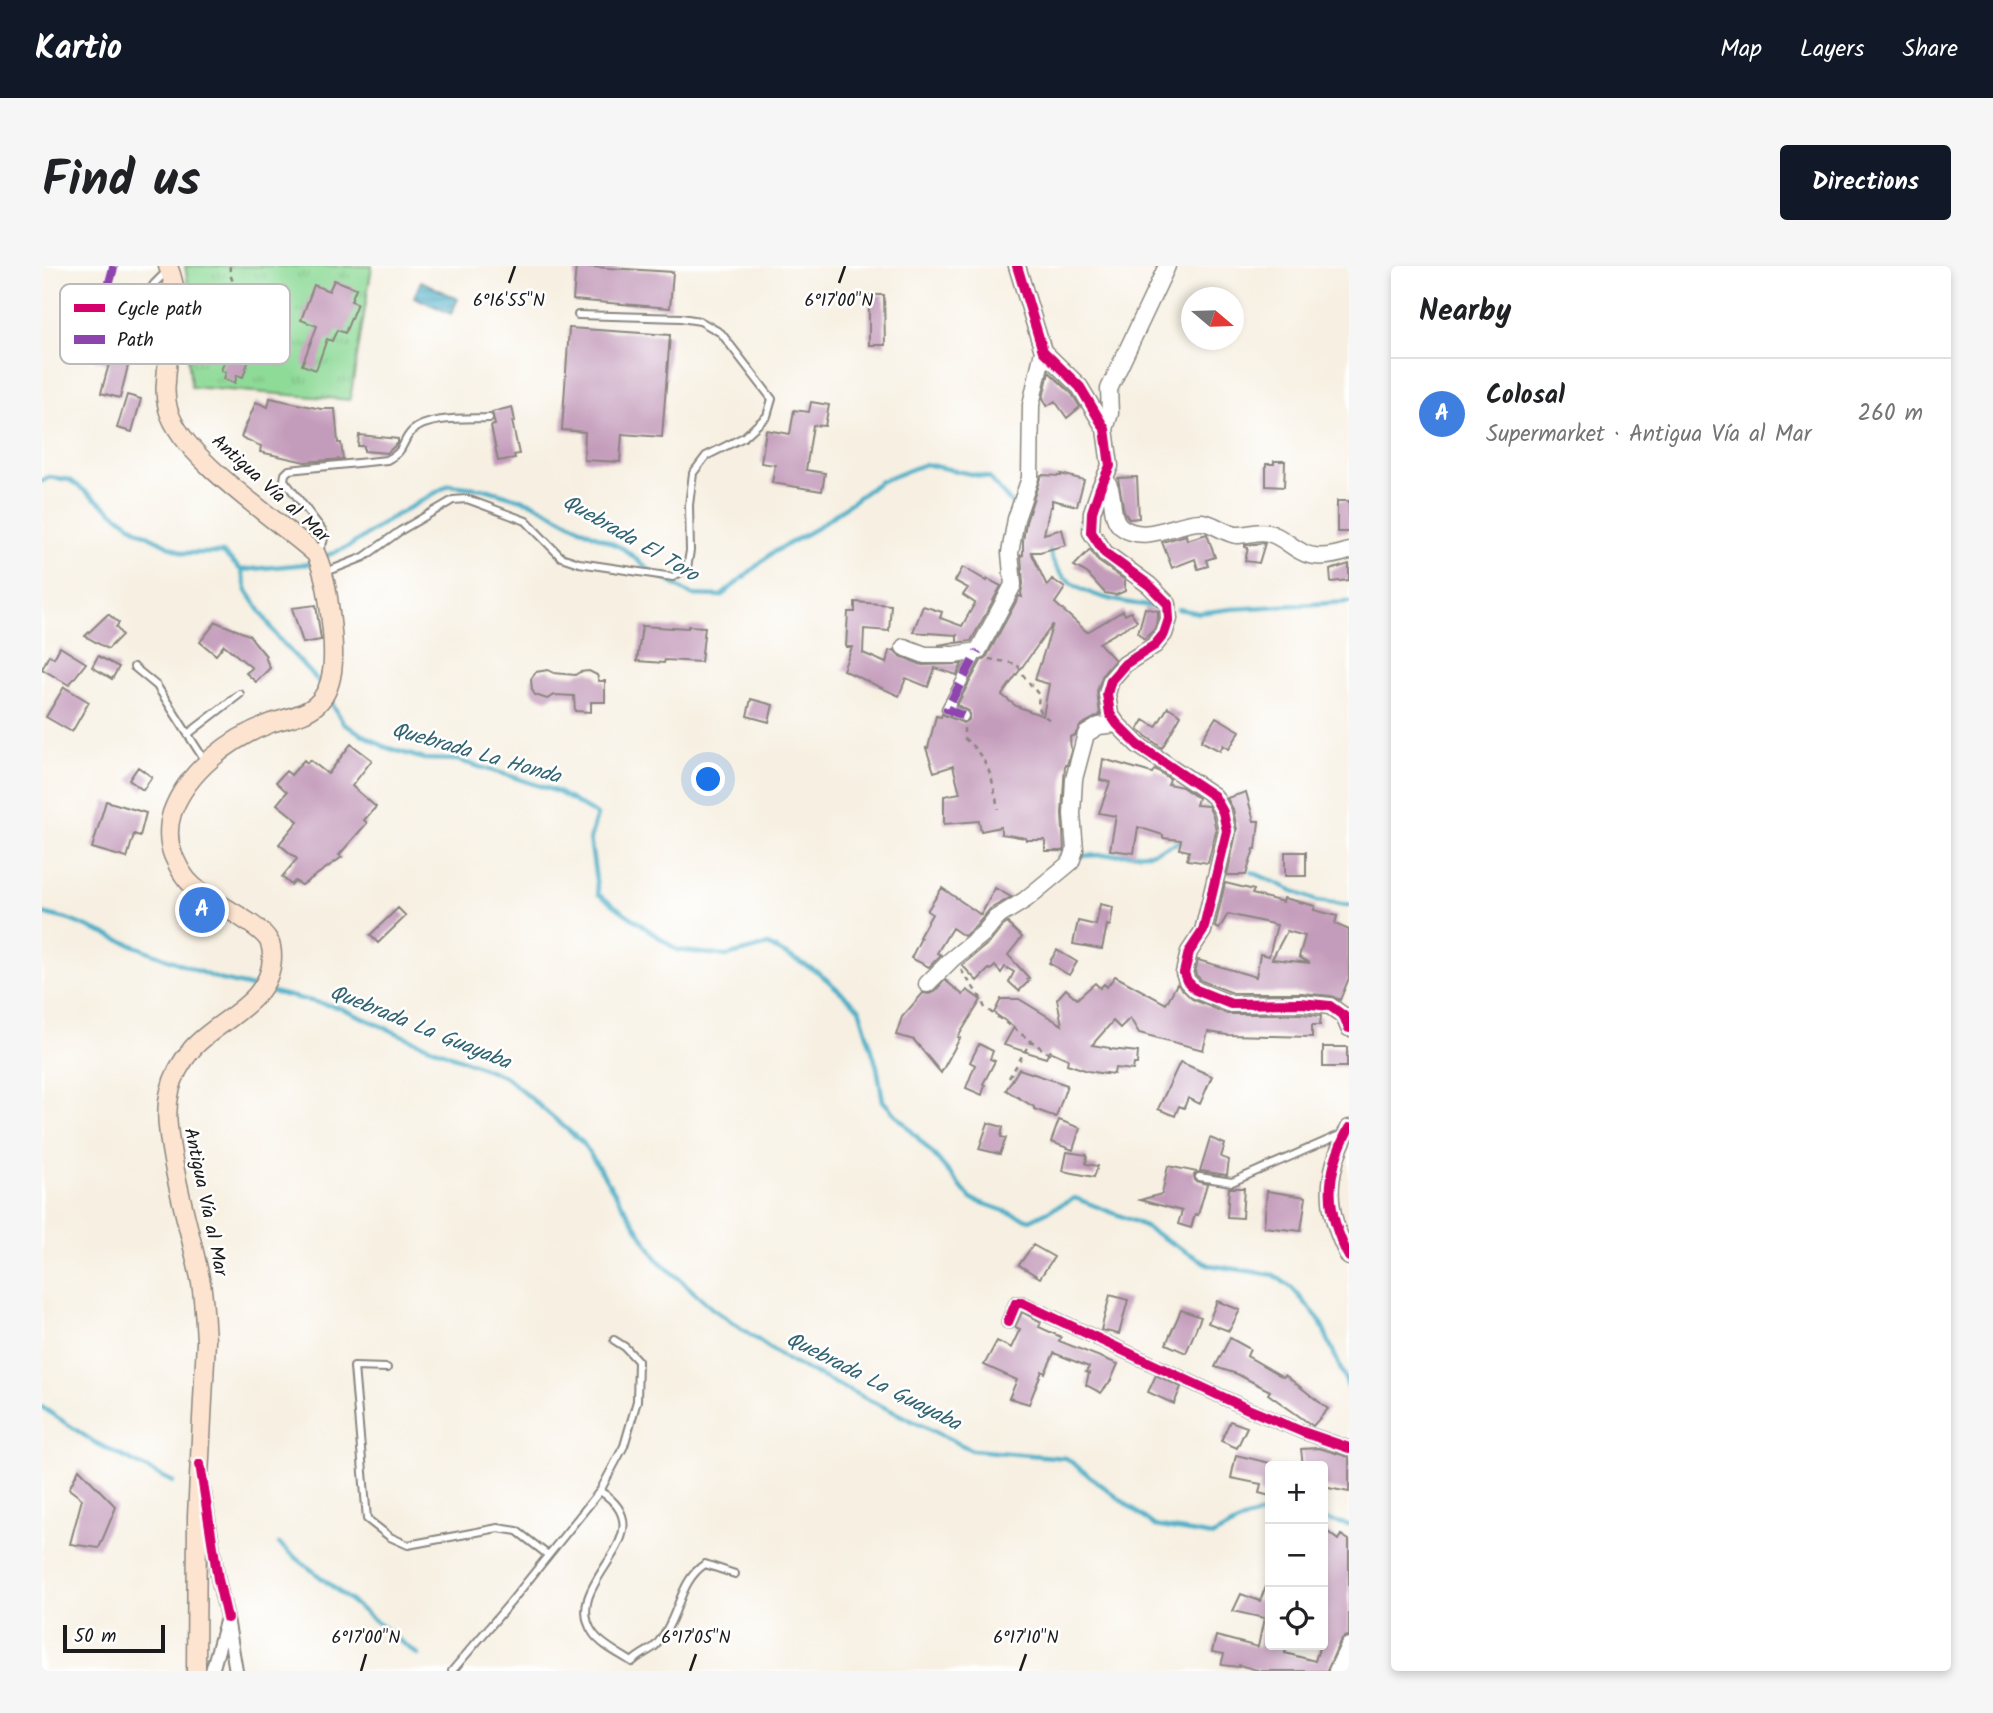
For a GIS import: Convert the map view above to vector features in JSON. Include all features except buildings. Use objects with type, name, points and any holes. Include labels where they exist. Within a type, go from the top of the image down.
[{"type":"main road","name":"Antigua Vía al Mar","points":[[169,267],[173,284]]},
{"type":"main road","name":"Antigua Vía al Mar","points":[[168,364],[166,382],[168,409],[178,430],[216,474],[320,563],[334,650],[332,673],[316,705],[299,715],[269,724],[236,741],[206,763],[178,800],[169,832],[170,848],[179,868],[193,886],[258,929],[269,940],[272,956],[265,984],[232,1018],[192,1049],[179,1068],[170,1091],[166,1119],[174,1167],[201,1284],[205,1315],[197,1555],[197,1671]]},
{"type":"street","points":[[1017,266],[1043,351],[1080,387],[1105,429],[1111,466],[1091,512],[1091,532],[1105,553],[1149,585],[1168,604],[1169,619],[1164,634],[1155,645],[1125,664],[1111,680],[1107,694],[1110,714],[1138,745],[1214,796],[1223,812],[1227,831],[1203,931],[1189,952],[1184,973],[1187,981],[1196,990],[1231,1004],[1301,1003],[1330,1006],[1347,1015]]},
{"type":"street","points":[[1105,429],[1110,420],[1110,389],[1167,266]]},
{"type":"street","points":[[963,716],[947,709],[1013,584],[1010,553],[1016,519],[1030,478],[1031,405],[1043,351]]},
{"type":"street","points":[[1105,478],[1118,524],[1132,532],[1165,532],[1202,522],[1234,535],[1259,532],[1273,534],[1303,553],[1320,557],[1349,551]]},
{"type":"street","points":[[904,647],[925,655],[954,655],[978,651]]},
{"type":"street","points":[[927,984],[952,959],[985,933],[996,918],[1025,900],[1071,862],[1076,850],[1072,814],[1074,779],[1086,734],[1099,726],[1117,724]]},
{"type":"street","points":[[1348,1130],[1334,1168],[1329,1196],[1334,1225],[1349,1257]]},
{"type":"street","points":[[1008,1322],[1016,1303],[1022,1303],[1248,1409],[1349,1448]]},
{"type":"street","points":[[200,1464],[236,1671]]},
{"type":"street","points":[[212,1671],[227,1618]]},
{"type":"street","points":[[1337,1671],[1349,1646]]},
{"type":"lane","points":[[154,284],[169,267]]},
{"type":"lane","points":[[489,418],[430,421],[411,432],[399,454],[387,460],[289,470],[284,480],[325,536],[320,563],[364,557],[400,531],[453,500],[467,499],[526,521],[561,557],[579,563],[673,577],[687,568],[690,551],[688,505],[693,473],[706,456],[744,437],[752,430],[767,415],[772,399],[721,333],[700,321],[578,315]]},
{"type":"lane","points":[[134,667],[156,686],[206,763]]},
{"type":"lane","points":[[188,734],[240,694]]},
{"type":"lane","points":[[1199,1177],[1232,1182],[1348,1130]]},
{"type":"lane","points":[[452,1671],[600,1491],[624,1446],[637,1401],[638,1361],[614,1340]]},
{"type":"lane","points":[[387,1368],[354,1367],[366,1519],[390,1537],[408,1545],[498,1528],[517,1531],[548,1555]]},
{"type":"lane","points":[[600,1491],[612,1498],[623,1515],[624,1531],[591,1589],[586,1604],[588,1620],[593,1632],[603,1642],[632,1662]]},
{"type":"lane","points":[[630,1671],[632,1662],[641,1653],[655,1646],[668,1627],[694,1571],[705,1564],[735,1573]]},
{"type":"path","points":[[230,266],[228,273],[233,284]]},
{"type":"path","points":[[978,651],[996,662],[1017,664],[1039,695],[1039,710],[1050,720]]},
{"type":"path","points":[[963,716],[967,719],[963,736],[984,758],[998,809]]},
{"type":"path","points":[[952,959],[967,977],[985,1008],[1052,1056]]},
{"type":"path","points":[[1009,1078],[1031,1041]]},
{"type":"green space","points":[[185,266],[372,266],[350,400],[191,387],[189,364],[290,364],[290,284],[188,284]]},
{"type":"water","points":[[421,281],[458,299],[451,314],[414,297]]},
{"type":"waterway","name":"Quebrada El Toro","points":[[660,576],[692,595],[721,596],[772,553],[815,529],[879,482],[925,464],[989,478],[1015,507]]},
{"type":"waterway","name":"Quebrada La Honda","points":[[42,481],[49,477],[70,480],[139,531],[183,553],[223,553],[241,570],[247,591],[278,638],[320,683]]},
{"type":"waterway","name":"Quebrada El Toro","points":[[321,558],[350,546],[388,520],[449,485],[485,489],[533,503],[624,549],[652,572]]},
{"type":"waterway","name":"Quebrada El Toro","points":[[1049,546],[1054,562],[1063,576],[1075,586],[1107,598],[1157,607]]},
{"type":"waterway","name":"Quebrada El Toro","points":[[241,570],[307,564],[313,561]]},
{"type":"waterway","name":"Quebrada El Toro","points":[[1178,609],[1199,613],[1349,602]]},
{"type":"waterway","name":"Quebrada La Honda","points":[[331,702],[344,724],[385,747],[424,759],[457,760],[510,776],[558,792],[597,815],[590,838],[598,894],[677,950],[727,956],[768,945],[818,972],[859,1008],[877,1067],[883,1101],[971,1199],[1030,1220],[1075,1198],[1136,1222],[1209,1265],[1274,1275],[1292,1288],[1319,1319],[1349,1388]]},
{"type":"waterway","points":[[1077,856],[1150,853],[1179,842]]},
{"type":"waterway","points":[[1059,856],[1071,856]]},
{"type":"waterway","points":[[1252,872],[1316,901],[1349,905]]},
{"type":"waterway","name":"Quebrada La Guayaba","points":[[42,913],[67,919],[218,979],[256,988]]},
{"type":"waterway","name":"Quebrada La Guayaba","points":[[272,992],[341,1008],[506,1077],[583,1143],[658,1260],[713,1309],[787,1360],[972,1450],[1066,1458],[1155,1526],[1213,1536],[1247,1518],[1265,1513]]},
{"type":"waterway","points":[[42,1407],[94,1442],[173,1482]]},
{"type":"waterway","name":"Quebrada La Guayaba","points":[[1328,1520],[1349,1525]]},
{"type":"waterway","points":[[279,1544],[418,1655]]},
{"type":"marked path","points":[[109,284],[114,266]]},
{"type":"marked path","points":[[963,716],[947,709],[978,651]]},
{"type":"cycle path","points":[[1017,266],[1043,351],[1080,387],[1105,429],[1110,466],[1092,512],[1091,532],[1105,553],[1149,585],[1168,604],[1169,619],[1164,634],[1155,645],[1125,664],[1111,680],[1107,694],[1110,714],[1138,745],[1214,796],[1223,812],[1227,831],[1203,931],[1189,952],[1184,973],[1187,981],[1196,990],[1231,1004],[1301,1003],[1330,1006],[1344,1016],[1349,1028]]},
{"type":"cycle path","points":[[1349,1128],[1335,1162],[1331,1193],[1335,1224],[1349,1257]]},
{"type":"cycle path","points":[[1008,1322],[1016,1303],[1022,1303],[1248,1409],[1349,1448]]},
{"type":"cycle path","points":[[200,1464],[218,1579],[227,1618]]},
{"type":"place","name":"Colosal","points":[[202,910]]}]
